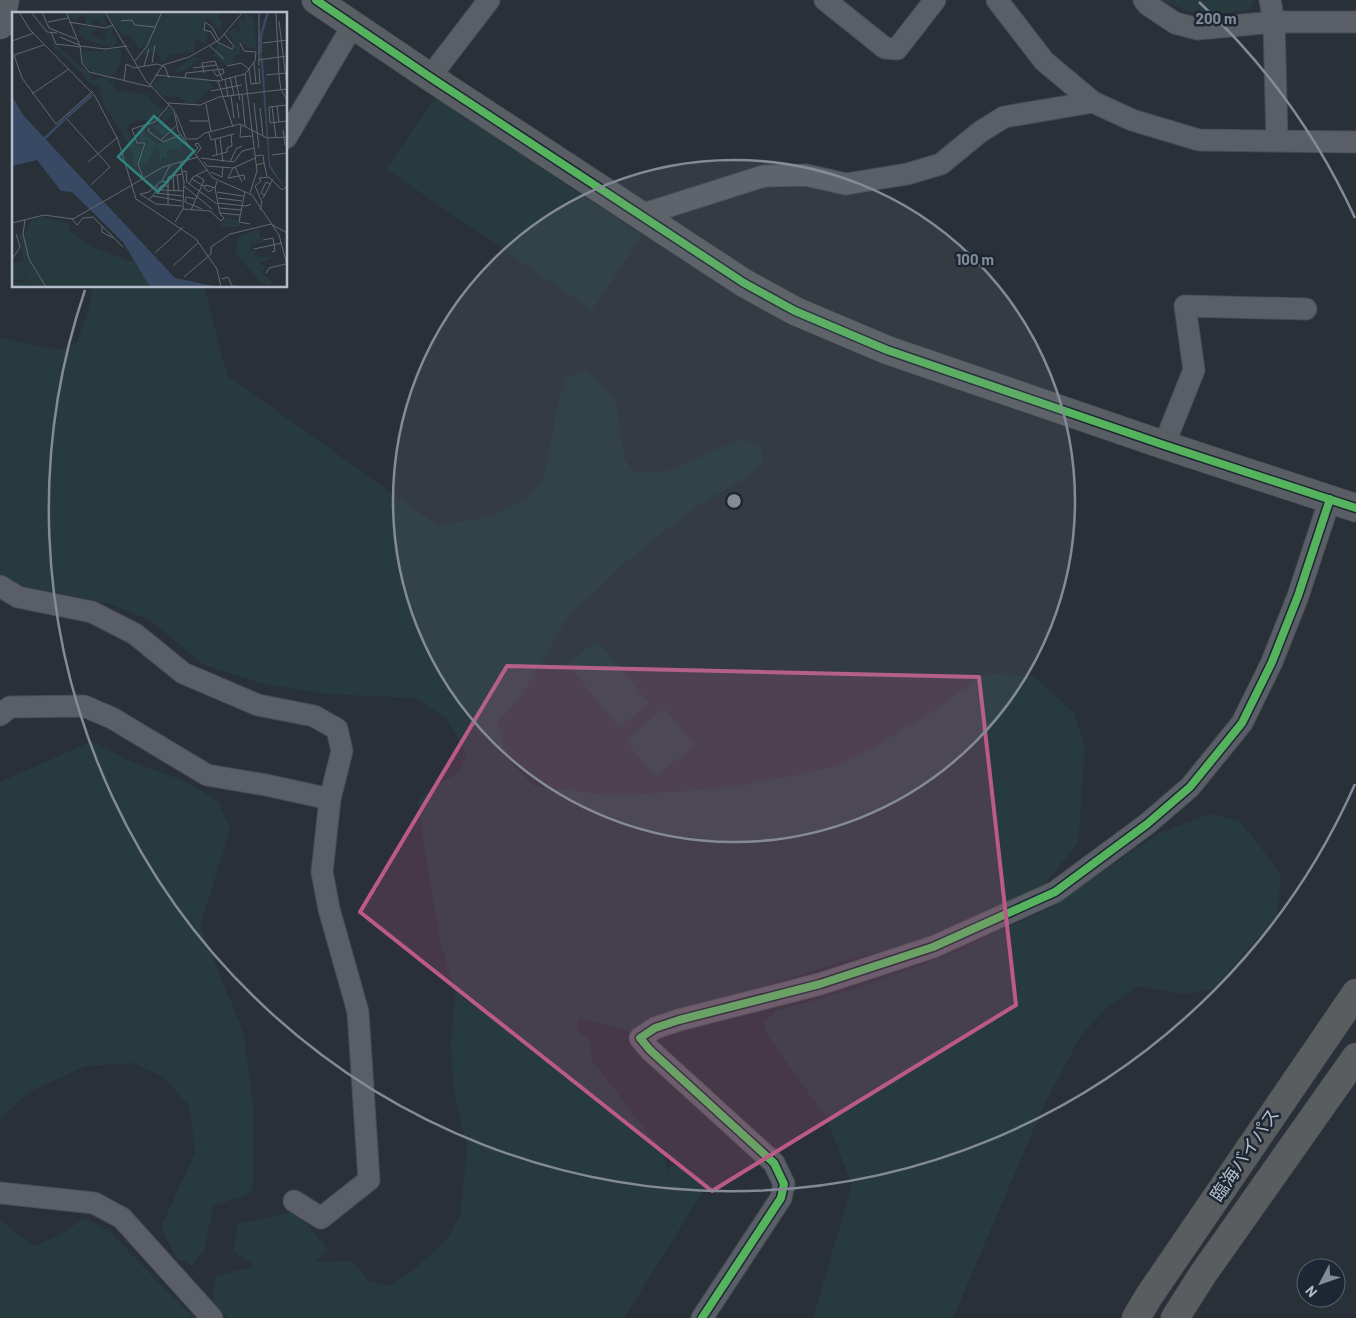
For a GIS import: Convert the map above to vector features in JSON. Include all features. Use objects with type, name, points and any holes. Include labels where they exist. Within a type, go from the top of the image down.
[{"type":"highway","name":"臨海バイパス","points":[[1136,1318],[1149,1296],[1356,993]]},
{"type":"highway","name":"臨海バイパス","points":[[1175,1318],[1208,1266],[1356,1057]]},
{"type":"street","points":[[0,25],[5,0]]},
{"type":"street","points":[[316,0],[744,283],[795,311],[888,350],[1164,445],[1356,508]]},
{"type":"street","points":[[430,77],[489,0]]},
{"type":"street","points":[[825,0],[885,48],[897,49],[935,0]]},
{"type":"street","points":[[997,0],[1044,61],[1093,102],[1132,120],[1199,140],[1356,142]]},
{"type":"street","points":[[1144,0],[1174,23],[1198,28],[1274,22],[1356,22]]},
{"type":"street","points":[[1270,0],[1274,22],[1276,141]]},
{"type":"street","points":[[288,135],[353,25]]},
{"type":"street","points":[[640,215],[764,176],[806,175],[846,184],[906,174],[940,164],[980,132],[1004,117],[1093,102]]},
{"type":"street","points":[[1164,445],[1194,370],[1185,306],[1306,309]]},
{"type":"street","points":[[702,1318],[781,1198],[784,1184],[774,1163],[650,1050],[640,1038],[655,1028],[679,1020],[820,984],[933,947],[1054,892],[1147,824],[1190,787],[1242,722],[1272,662],[1298,596],[1330,499]]},
{"type":"street","points":[[0,586],[18,597],[92,612],[135,634],[183,673],[258,705],[314,716],[338,729],[342,751],[330,799],[322,872],[358,1012],[369,1180],[321,1218],[294,1201]]},
{"type":"street","points":[[0,714],[10,707],[84,706],[112,718],[206,775],[266,785],[330,799]]},
{"type":"street","points":[[0,1193],[94,1203],[122,1218],[212,1318]]},
{"type":"highlighted area","points":[[507,666],[979,677],[1016,1005],[712,1191],[360,912]]},
{"type":"green space","points":[[1163,0],[1255,0],[1250,10],[1203,16]]},
{"type":"green space","points":[[436,96],[642,236],[592,310],[386,169]]},
{"type":"green space","points":[[92,288],[204,288],[228,376],[438,526],[486,517],[528,500],[544,476],[558,404],[566,378],[587,371],[616,402],[624,458],[634,473],[669,471],[740,439],[760,447],[764,461],[746,478],[698,505],[621,566],[567,618],[521,697],[498,722],[506,757],[534,786],[617,796],[736,787],[835,767],[925,717],[986,673],[1035,677],[1074,713],[1085,747],[1078,843],[1040,890],[938,936],[831,965],[734,996],[669,1013],[629,1031],[580,1018],[576,1024],[578,1031],[590,1041],[591,1059],[664,1154],[667,1171],[671,1166],[682,1167],[696,1174],[707,1185],[624,1318],[228,1318],[212,1304],[216,1276],[255,1266],[233,1251],[238,1224],[297,1211],[328,1250],[316,1261],[352,1261],[370,1282],[389,1286],[414,1269],[446,1241],[461,1213],[467,1146],[453,1088],[451,1045],[455,991],[441,943],[418,801],[437,785],[460,772],[467,754],[447,719],[415,698],[326,694],[264,684],[204,665],[150,620],[104,602],[18,585],[0,573],[0,338],[59,350],[77,343],[90,304]]},
{"type":"green space","points":[[597,641],[649,703],[619,727],[568,665]]},
{"type":"green space","points":[[664,708],[695,745],[656,777],[626,741]]},
{"type":"green space","points":[[92,741],[128,760],[184,781],[218,801],[230,829],[200,927],[243,1031],[254,1110],[252,1191],[238,1198],[213,1206],[204,1251],[192,1265],[176,1258],[161,1227],[195,1153],[190,1107],[163,1077],[133,1063],[86,1066],[29,1092],[0,1119],[0,782]]},
{"type":"green space","points":[[1210,814],[1239,821],[1260,846],[1281,876],[1277,916],[1213,989],[1185,994],[1137,986],[1109,1006],[1081,1035],[1044,1105],[953,1318],[813,1318],[852,1185],[827,1119],[768,1036],[763,1023],[778,1010],[848,991],[943,957],[1052,907],[1159,833]]},
{"type":"green space","points":[[84,1218],[109,1231],[194,1318],[0,1318],[0,1219],[35,1246],[63,1233]]},
{"type":"cycle path","points":[[316,0],[744,283],[795,311],[887,350],[1164,445],[1356,508]]},
{"type":"cycle path","points":[[702,1318],[781,1198],[784,1184],[774,1163],[650,1050],[640,1038],[655,1028],[679,1020],[820,984],[933,947],[1055,892],[1147,824],[1190,787],[1242,723],[1272,662],[1298,596],[1330,499]]}]
